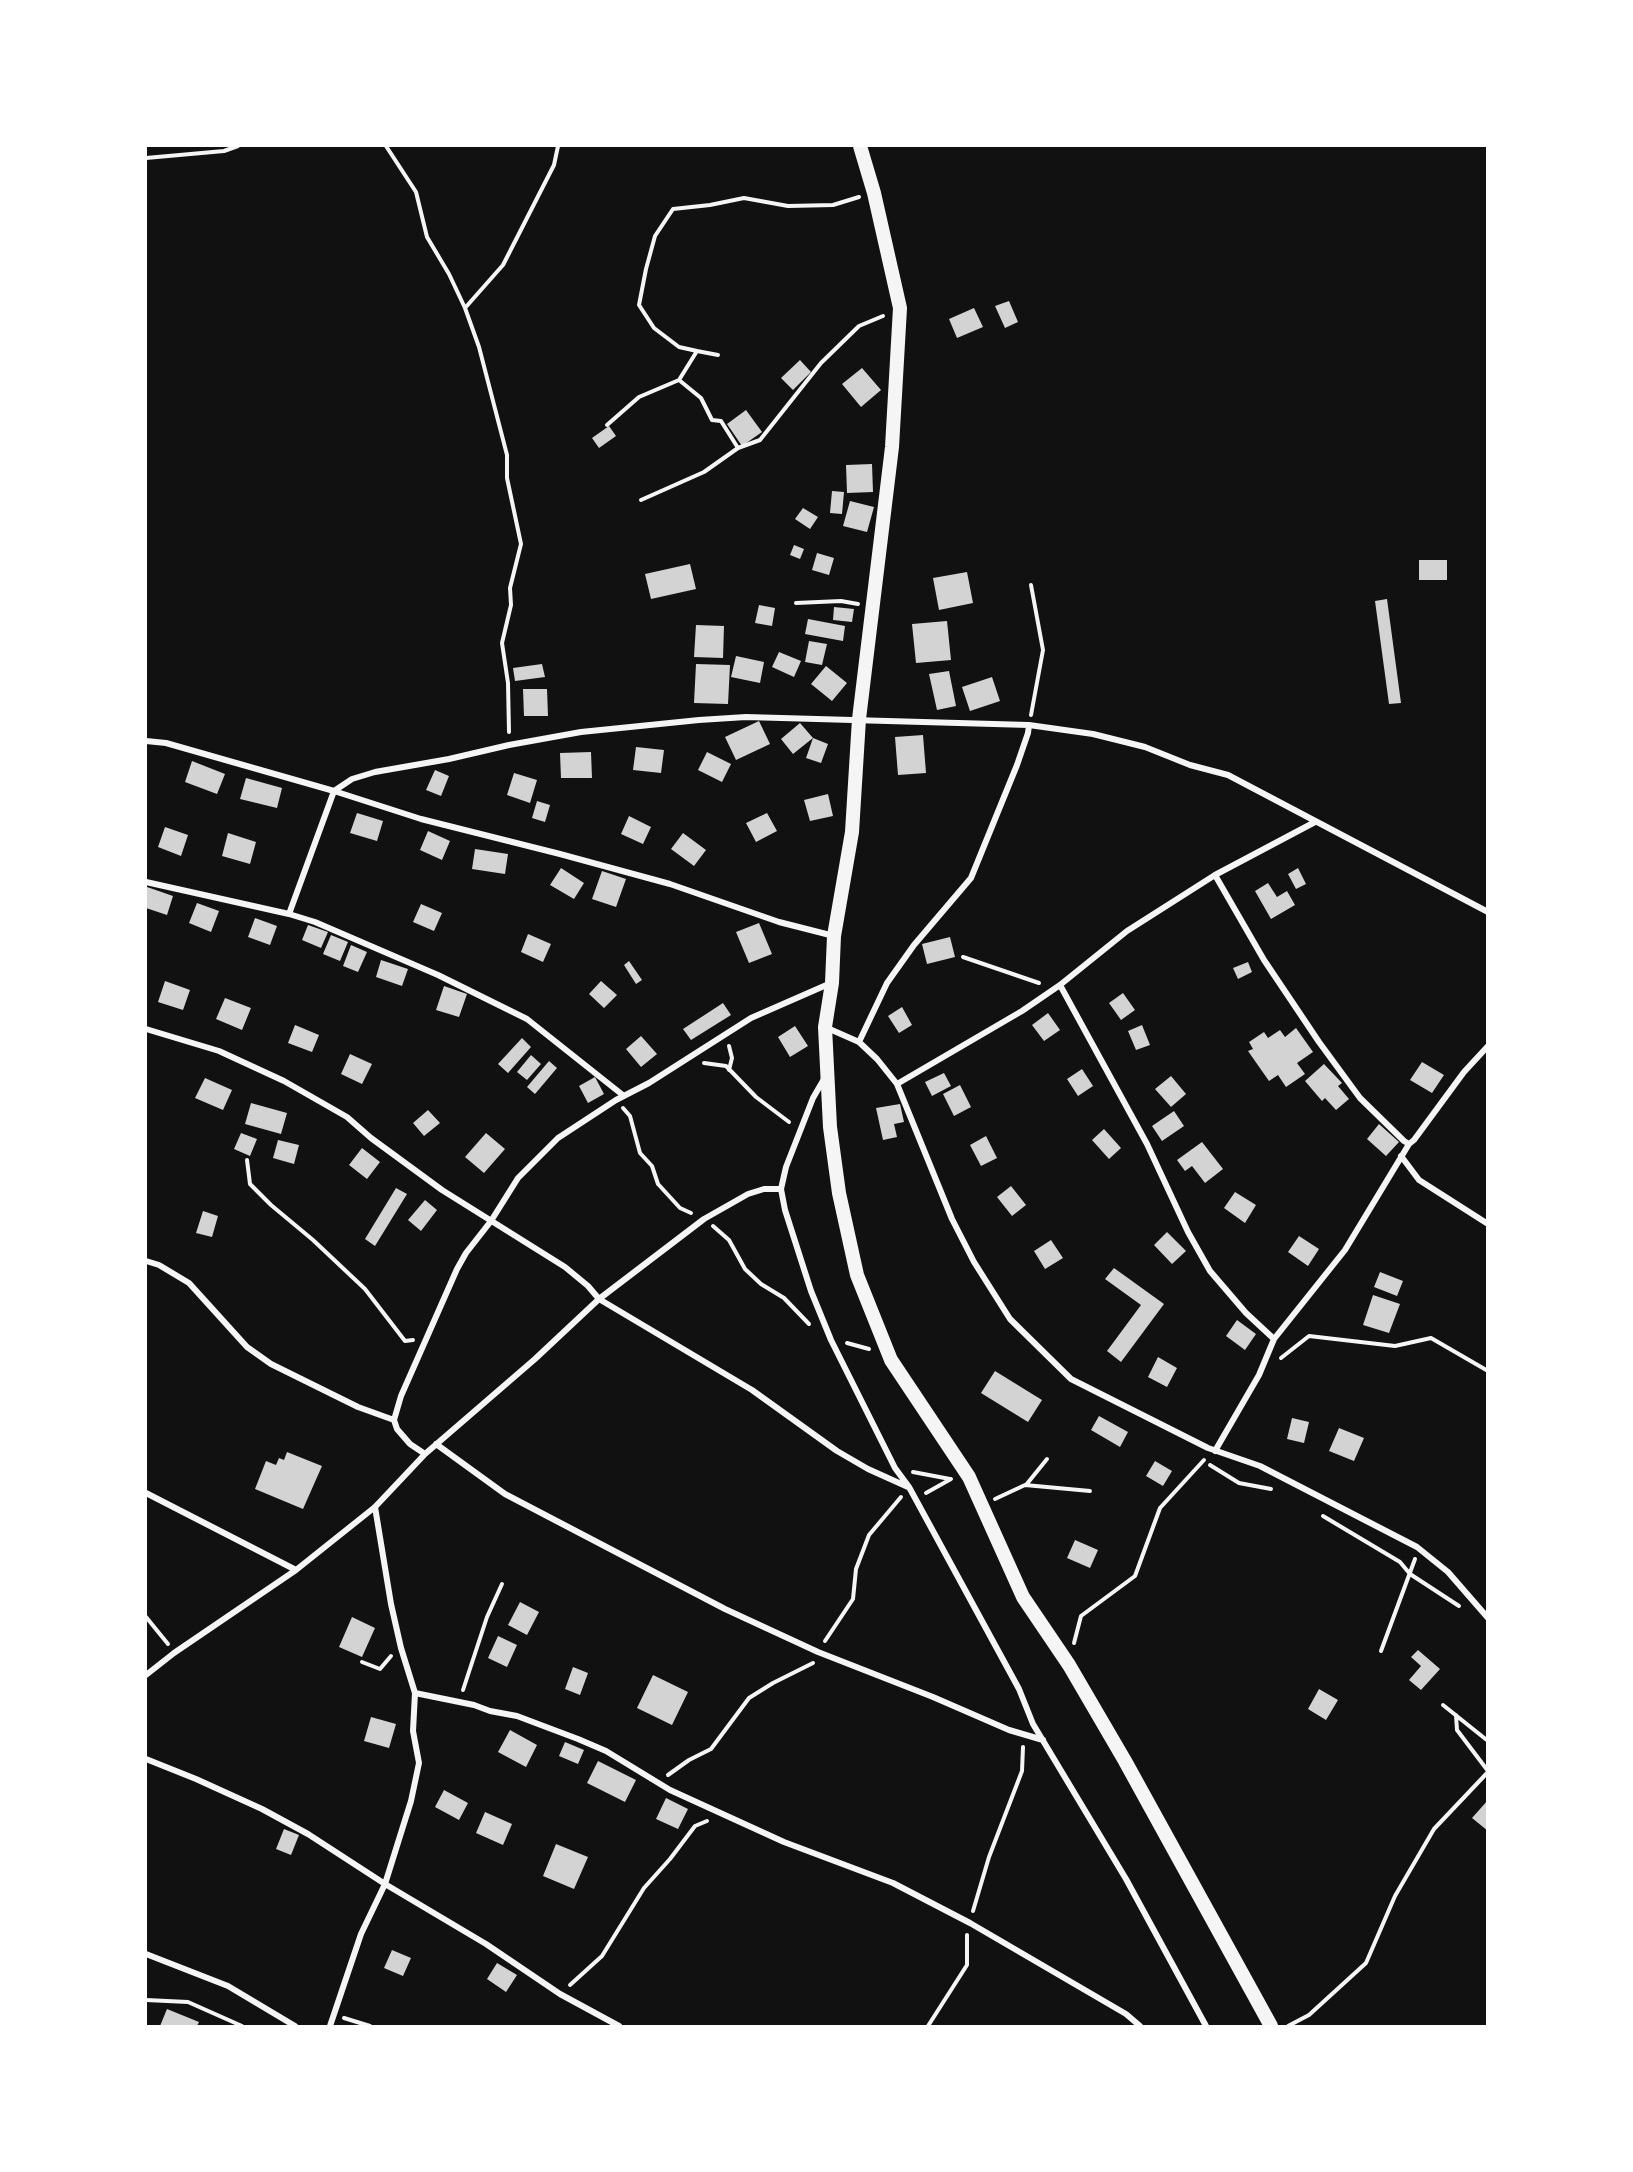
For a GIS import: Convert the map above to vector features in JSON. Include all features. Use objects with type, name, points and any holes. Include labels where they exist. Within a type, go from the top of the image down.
[{"type":"highway","points":[[860,146],[874,193],[900,308],[892,447],[859,719],[852,832],[834,936],[832,983],[825,1027],[830,1127],[839,1192],[857,1275],[891,1360],[969,1477],[1023,1597],[1069,1665],[1125,1761],[1271,2026]]},
{"type":"street","points":[[289,914],[334,791],[363,774],[581,732],[746,717],[1029,724],[1093,734],[1145,747],[1190,765],[1228,775],[1488,912]]},
{"type":"street","points":[[859,1042],[887,983],[914,945],[971,878],[1017,765],[1029,733],[1029,724]]},
{"type":"street","points":[[146,741],[166,743],[334,791],[421,819],[670,884],[778,922],[834,936]]},
{"type":"street","points":[[897,1084],[1023,1011],[1127,931],[1215,875],[1315,822]]},
{"type":"street","points":[[1215,875],[1264,960],[1318,1042],[1360,1098],[1404,1142],[1409,1144]]},
{"type":"street","points":[[146,882],[315,922],[438,975],[527,1020],[624,1096]]},
{"type":"street","points":[[424,1454],[410,1444],[396,1429],[394,1420],[402,1396],[457,1269],[518,1178],[558,1138],[616,1100],[649,1083],[751,1018],[832,983]]},
{"type":"street","points":[[1057,987],[1147,1144],[1188,1232],[1210,1271],[1246,1313],[1274,1339]]},
{"type":"street","points":[[825,1027],[859,1042],[877,1059],[897,1084],[952,1219],[974,1262],[1010,1319],[1071,1379],[1211,1449],[1260,1466],[1417,1547],[1448,1572],[1488,1618]]},
{"type":"street","points":[[146,1029],[219,1051],[284,1081],[347,1117],[371,1138],[442,1190],[565,1267],[588,1286],[599,1299],[752,1390],[868,1469],[909,1487]]},
{"type":"street","points":[[1211,1449],[1259,1375],[1274,1339],[1345,1250],[1409,1144],[1464,1072],[1488,1046]]},
{"type":"street","points":[[827,1073],[813,1098],[786,1167],[781,1189],[785,1210],[811,1291],[831,1340],[895,1468],[909,1487],[1019,1689],[1033,1724],[1126,1879],[1206,2026]]},
{"type":"street","points":[[1401,1156],[1419,1180],[1488,1224]]},
{"type":"street","points":[[146,1675],[174,1653],[296,1570],[375,1507],[424,1454],[535,1359],[599,1299],[704,1218],[748,1194],[764,1189],[781,1189]]},
{"type":"street","points":[[146,1262],[159,1265],[189,1283],[247,1347],[271,1364],[358,1407],[394,1420]]},
{"type":"street","points":[[436,1444],[505,1494],[725,1609],[818,1652],[933,1697],[1009,1730],[1043,1740]]},
{"type":"street","points":[[146,1493],[296,1570]]},
{"type":"street","points":[[330,2026],[361,1934],[385,1884],[411,1801],[419,1762],[413,1731],[415,1693],[401,1648],[387,1589],[375,1507]]},
{"type":"street","points":[[415,1693],[517,1716],[606,1751],[653,1781],[784,1842],[893,1883],[970,1923],[1126,2014],[1140,2026]]},
{"type":"street","points":[[146,1759],[262,1809],[308,1834],[385,1884],[486,1944],[560,1994],[619,2026]]},
{"type":"street","points":[[146,1954],[228,1986],[295,2026]]},
{"type":"path","points":[[146,158],[224,151],[238,146]]},
{"type":"path","points":[[386,146],[416,192],[427,237],[449,274],[465,308],[479,347],[507,455],[507,478],[521,544],[510,588],[511,605],[502,643],[508,683],[509,745]]},
{"type":"path","points":[[465,308],[503,265],[554,165],[558,146]]},
{"type":"path","points":[[718,355],[679,347],[654,328],[639,305],[655,236],[674,209],[744,198],[788,206],[833,205],[874,193]]},
{"type":"path","points":[[641,500],[704,472],[738,448],[760,440],[821,363],[859,326],[900,308]]},
{"type":"path","points":[[607,425],[639,398],[679,380],[697,351]]},
{"type":"path","points":[[679,380],[701,398],[712,420],[721,422],[738,448]]},
{"type":"path","points":[[1029,724],[1043,650],[1031,585]]},
{"type":"path","points":[[796,603],[841,602],[873,607]]},
{"type":"path","points":[[963,957],[1057,987]]},
{"type":"path","points":[[726,1034],[732,1058],[729,1070]]},
{"type":"path","points":[[683,1060],[726,1066],[756,1097],[785,1117],[800,1133]]},
{"type":"path","points":[[616,1100],[630,1116],[640,1153],[651,1166],[658,1184],[680,1208],[704,1218]]},
{"type":"path","points":[[247,1160],[250,1184],[365,1289],[405,1341],[426,1338]]},
{"type":"path","points":[[723,1236],[729,1240],[745,1269],[761,1284],[784,1298],[809,1324],[831,1340],[860,1346],[891,1360]]},
{"type":"path","points":[[1259,1375],[1309,1336],[1395,1346],[1431,1338],[1488,1371]]},
{"type":"path","points":[[1069,1665],[1081,1616],[1135,1575],[1160,1508],[1204,1461],[1211,1449]]},
{"type":"path","points":[[981,1506],[1025,1485],[1047,1459]]},
{"type":"path","points":[[1204,1461],[1239,1483],[1269,1488],[1280,1493]]},
{"type":"path","points":[[895,1468],[952,1479],[969,1477]]},
{"type":"path","points":[[653,1781],[674,1773],[688,1760],[711,1749],[749,1698],[813,1663],[852,1599],[856,1569],[869,1536],[902,1496],[908,1494],[914,1499],[952,1479]]},
{"type":"path","points":[[1025,1485],[1090,1491]]},
{"type":"path","points":[[1321,1514],[1400,1562],[1410,1574],[1465,1610]]},
{"type":"path","points":[[1381,1652],[1410,1574],[1417,1547]]},
{"type":"path","points":[[459,1702],[487,1617],[502,1584]]},
{"type":"path","points":[[146,1617],[174,1653]]},
{"type":"path","points":[[362,1662],[380,1669],[401,1648]]},
{"type":"path","points":[[1443,1705],[1488,1741]]},
{"type":"path","points":[[1288,2026],[1309,2015],[1366,1963],[1395,1896],[1434,1829],[1488,1771],[1457,1730],[1456,1715]]},
{"type":"path","points":[[928,2026],[967,1965],[967,1935],[970,1923],[989,1857],[1022,1772],[1024,1733]]},
{"type":"path","points":[[560,1994],[602,1956],[644,1888],[695,1826],[725,1814]]},
{"type":"path","points":[[146,2000],[188,2002],[242,2026]]},
{"type":"path","points":[[334,2015],[370,2026]]},
{"type":"building","points":[[1009,301],[1018,322],[1005,328],[995,306]]},
{"type":"building","points":[[974,308],[983,327],[957,338],[949,319]]},
{"type":"building","points":[[800,360],[811,372],[793,390],[781,378]]},
{"type":"building","points":[[862,368],[881,390],[861,407],[842,384]]},
{"type":"building","points":[[746,410],[762,432],[742,446],[727,424]]},
{"type":"building","points":[[609,426],[616,436],[599,448],[592,438]]},
{"type":"building","points":[[872,464],[873,492],[847,493],[846,465]]},
{"type":"building","points":[[832,491],[844,492],[842,514],[830,513]]},
{"type":"building","points":[[850,501],[874,507],[867,532],[843,526]]},
{"type":"building","points":[[803,508],[818,517],[810,529],[795,519]]},
{"type":"building","points":[[794,545],[804,549],[800,559],[790,555]]},
{"type":"building","points":[[817,553],[834,558],[829,575],[812,570]]},
{"type":"building","points":[[1419,560],[1447,560],[1447,580],[1419,580]]},
{"type":"building","points":[[690,564],[696,589],[651,599],[645,574]]},
{"type":"building","points":[[967,572],[973,603],[939,610],[933,578]]},
{"type":"building","points":[[1387,599],[1401,703],[1389,704],[1375,601]]},
{"type":"building","points":[[759,605],[775,608],[772,626],[755,623]]},
{"type":"building","points":[[834,607],[854,609],[852,622],[833,620]]},
{"type":"building","points":[[808,619],[845,626],[843,641],[805,634]]},
{"type":"building","points":[[947,621],[951,660],[916,663],[912,624]]},
{"type":"building","points":[[696,625],[724,626],[723,658],[694,657]]},
{"type":"building","points":[[809,641],[827,644],[822,665],[805,662]]},
{"type":"building","points":[[779,652],[801,661],[794,677],[772,667]]},
{"type":"building","points":[[736,656],[764,662],[760,683],[731,677]]},
{"type":"building","points":[[542,664],[545,677],[515,681],[513,668]]},
{"type":"building","points":[[696,664],[730,665],[728,704],[694,703]]},
{"type":"building","points":[[826,666],[847,683],[832,701],[811,684]]},
{"type":"building","points":[[949,671],[956,706],[937,710],[929,674]]},
{"type":"building","points":[[992,677],[1000,701],[970,711],[962,687]]},
{"type":"building","points":[[523,689],[547,689],[548,716],[524,716]]},
{"type":"building","points":[[759,721],[770,744],[736,760],[725,737]]},
{"type":"building","points":[[800,723],[813,738],[793,754],[781,739]]},
{"type":"building","points":[[923,735],[926,773],[898,775],[895,737]]},
{"type":"building","points":[[813,738],[828,744],[821,763],[806,758]]},
{"type":"building","points":[[636,747],[664,750],[661,773],[633,770]]},
{"type":"building","points":[[591,752],[592,778],[561,778],[560,753]]},
{"type":"building","points":[[707,752],[731,764],[722,782],[698,770]]},
{"type":"building","points":[[192,761],[225,774],[217,794],[185,782]]},
{"type":"building","points":[[435,770],[449,776],[441,796],[426,790]]},
{"type":"building","points":[[514,773],[537,780],[530,803],[507,795]]},
{"type":"building","points":[[246,778],[282,788],[277,808],[240,799]]},
{"type":"building","points":[[828,794],[833,816],[810,821],[804,800]]},
{"type":"building","points":[[537,801],[550,805],[545,822],[532,818]]},
{"type":"building","points":[[357,813],[383,821],[377,841],[350,833]]},
{"type":"building","points":[[767,813],[777,831],[756,842],[746,823]]},
{"type":"building","points":[[629,816],[651,827],[643,844],[621,834]]},
{"type":"building","points":[[165,827],[188,835],[181,856],[158,847]]},
{"type":"building","points":[[428,831],[450,841],[442,860],[420,850]]},
{"type":"building","points":[[228,833],[256,842],[250,864],[222,856]]},
{"type":"building","points":[[683,833],[706,850],[694,866],[671,849]]},
{"type":"building","points":[[475,849],[508,854],[505,874],[472,869]]},
{"type":"building","points":[[561,868],[584,883],[574,899],[550,885]]},
{"type":"building","points":[[1298,868],[1306,884],[1296,889],[1288,874]]},
{"type":"building","points":[[602,871],[626,879],[616,907],[592,899]]},
{"type":"building","points":[[1268,883],[1277,897],[1287,891],[1295,905],[1271,919],[1255,891]]},
{"type":"building","points":[[147,887],[173,896],[167,915],[146,908]]},
{"type":"building","points":[[197,903],[219,911],[211,932],[189,923]]},
{"type":"building","points":[[421,904],[442,913],[434,931],[413,922]]},
{"type":"building","points":[[255,918],[277,926],[270,945],[248,937]]},
{"type":"building","points":[[759,923],[772,954],[749,963],[736,932]]},
{"type":"building","points":[[308,925],[328,932],[321,948],[302,940]]},
{"type":"building","points":[[528,934],[551,944],[543,962],[521,952]]},
{"type":"building","points":[[331,935],[348,942],[340,961],[323,954]]},
{"type":"building","points":[[950,937],[955,957],[927,964],[922,944]]},
{"type":"building","points":[[351,945],[367,952],[358,972],[343,966]]},
{"type":"building","points":[[381,960],[408,969],[402,986],[376,977]]},
{"type":"building","points":[[629,961],[642,980],[636,984],[624,965]]},
{"type":"building","points":[[1248,962],[1252,972],[1238,979],[1233,968]]},
{"type":"building","points":[[165,981],[190,990],[183,1010],[158,1002]]},
{"type":"building","points":[[601,981],[617,995],[604,1008],[589,994]]},
{"type":"building","points":[[444,986],[467,994],[459,1017],[436,1010]]},
{"type":"building","points":[[1123,993],[1135,1010],[1121,1020],[1109,1003]]},
{"type":"building","points":[[225,998],[251,1008],[242,1030],[216,1019]]},
{"type":"building","points":[[723,1003],[731,1015],[691,1040],[683,1029]]},
{"type":"building","points":[[902,1007],[912,1025],[899,1033],[888,1016]]},
{"type":"building","points":[[1048,1013],[1060,1030],[1044,1041],[1032,1025]]},
{"type":"building","points":[[295,1025],[319,1035],[312,1052],[288,1043]]},
{"type":"building","points":[[1142,1025],[1150,1045],[1136,1050],[1128,1031]]},
{"type":"building","points":[[795,1026],[808,1046],[790,1057],[778,1037]]},
{"type":"building","points":[[1296,1028],[1313,1052],[1297,1063],[1305,1074],[1286,1087],[1278,1075],[1269,1081],[1248,1051],[1253,1049],[1249,1042],[1264,1032],[1268,1038],[1280,1030],[1285,1037]]},
{"type":"building","points":[[641,1036],[657,1054],[641,1067],[626,1049]]},
{"type":"building","points":[[522,1038],[531,1047],[508,1073],[498,1064]]},
{"type":"building","points":[[350,1054],[372,1064],[362,1084],[341,1074]]},
{"type":"building","points":[[531,1055],[541,1064],[527,1080],[517,1072]]},
{"type":"building","points":[[549,1061],[557,1068],[535,1094],[527,1087]]},
{"type":"building","points":[[1422,1062],[1444,1075],[1432,1093],[1410,1080]]},
{"type":"building","points":[[1324,1064],[1342,1083],[1338,1086],[1349,1099],[1336,1110],[1325,1098],[1322,1101],[1305,1081]]},
{"type":"building","points":[[1082,1069],[1093,1086],[1078,1096],[1067,1079]]},
{"type":"building","points":[[944,1073],[951,1086],[932,1096],[925,1082]]},
{"type":"building","points":[[1171,1076],[1186,1094],[1171,1107],[1155,1089]]},
{"type":"building","points":[[595,1077],[604,1094],[588,1103],[579,1086]]},
{"type":"building","points":[[205,1078],[232,1090],[223,1110],[195,1098]]},
{"type":"building","points":[[960,1085],[971,1107],[954,1116],[943,1094]]},
{"type":"building","points":[[251,1103],[287,1113],[281,1134],[245,1124]]},
{"type":"building","points":[[900,1104],[904,1122],[894,1124],[897,1137],[883,1140],[876,1108]]},
{"type":"building","points":[[428,1110],[440,1123],[424,1136],[413,1123]]},
{"type":"building","points":[[1174,1111],[1184,1126],[1162,1141],[1152,1126]]},
{"type":"building","points":[[1379,1124],[1399,1142],[1386,1156],[1367,1139]]},
{"type":"building","points":[[1104,1129],[1121,1148],[1109,1159],[1092,1140]]},
{"type":"building","points":[[241,1133],[257,1139],[250,1156],[234,1149]]},
{"type":"building","points":[[486,1133],[505,1149],[484,1173],[465,1157]]},
{"type":"building","points":[[986,1136],[997,1158],[981,1166],[970,1145]]},
{"type":"building","points":[[278,1140],[299,1145],[294,1164],[273,1158]]},
{"type":"building","points":[[1202,1142],[1223,1169],[1205,1183],[1192,1166],[1185,1171],[1177,1160]]},
{"type":"building","points":[[362,1148],[380,1162],[367,1179],[349,1165]]},
{"type":"building","points":[[1011,1186],[1026,1205],[1012,1216],[997,1197]]},
{"type":"building","points":[[396,1188],[407,1194],[375,1246],[365,1239]]},
{"type":"building","points":[[1235,1192],[1256,1205],[1245,1223],[1224,1208]]},
{"type":"building","points":[[425,1200],[437,1210],[421,1231],[408,1220]]},
{"type":"building","points":[[203,1211],[218,1216],[212,1237],[196,1233]]},
{"type":"building","points":[[1167,1232],[1186,1251],[1172,1264],[1154,1245]]},
{"type":"building","points":[[1299,1236],[1319,1249],[1308,1266],[1288,1252]]},
{"type":"building","points":[[1051,1240],[1063,1258],[1045,1269],[1034,1251]]},
{"type":"building","points":[[1114,1268],[1164,1304],[1121,1362],[1107,1351],[1141,1305],[1105,1279]]},
{"type":"building","points":[[1380,1272],[1403,1281],[1397,1296],[1374,1287]]},
{"type":"building","points":[[1373,1295],[1400,1304],[1389,1333],[1363,1325]]},
{"type":"building","points":[[1237,1320],[1256,1334],[1245,1350],[1226,1336]]},
{"type":"building","points":[[1158,1357],[1177,1368],[1167,1387],[1148,1377]]},
{"type":"building","points":[[995,1371],[1042,1400],[1028,1422],[981,1393]]},
{"type":"building","points":[[1099,1416],[1128,1432],[1120,1447],[1091,1430]]},
{"type":"building","points":[[1292,1418],[1309,1422],[1304,1443],[1287,1439]]},
{"type":"building","points":[[1339,1428],[1364,1438],[1354,1461],[1329,1451]]},
{"type":"building","points":[[287,1452],[322,1466],[303,1509],[255,1489],[266,1461],[276,1465],[279,1458],[284,1460]]},
{"type":"building","points":[[1155,1461],[1172,1471],[1163,1486],[1146,1476]]},
{"type":"building","points":[[1075,1540],[1098,1550],[1090,1568],[1067,1558]]},
{"type":"building","points":[[520,1602],[539,1612],[527,1635],[508,1625]]},
{"type":"building","points":[[352,1617],[375,1628],[362,1657],[339,1647]]},
{"type":"building","points":[[498,1636],[517,1645],[507,1667],[488,1658]]},
{"type":"building","points":[[1418,1650],[1440,1669],[1421,1690],[1409,1680],[1421,1666],[1411,1657]]},
{"type":"building","points":[[573,1667],[588,1673],[580,1695],[565,1689]]},
{"type":"building","points":[[653,1675],[688,1692],[672,1725],[637,1708]]},
{"type":"building","points":[[1319,1689],[1338,1700],[1326,1720],[1308,1709]]},
{"type":"building","points":[[371,1717],[396,1724],[389,1748],[364,1741]]},
{"type":"building","points":[[510,1730],[537,1745],[526,1767],[498,1752]]},
{"type":"building","points":[[565,1742],[584,1750],[578,1764],[559,1756]]},
{"type":"building","points":[[598,1761],[636,1780],[625,1802],[587,1783]]},
{"type":"building","points":[[444,1790],[468,1803],[459,1820],[435,1807]]},
{"type":"building","points":[[666,1798],[688,1809],[678,1829],[656,1819]]},
{"type":"building","points":[[1488,1800],[1488,1831],[1472,1818]]},
{"type":"building","points":[[485,1812],[512,1824],[503,1845],[476,1833]]},
{"type":"building","points":[[284,1829],[299,1835],[291,1855],[276,1849]]},
{"type":"building","points":[[556,1844],[588,1857],[574,1889],[543,1876]]},
{"type":"building","points":[[392,1950],[411,1958],[403,1976],[384,1968]]},
{"type":"building","points":[[497,1963],[517,1975],[506,1992],[487,1979]]},
{"type":"building","points":[[167,2009],[199,2022],[197,2026],[160,2026]]}]
